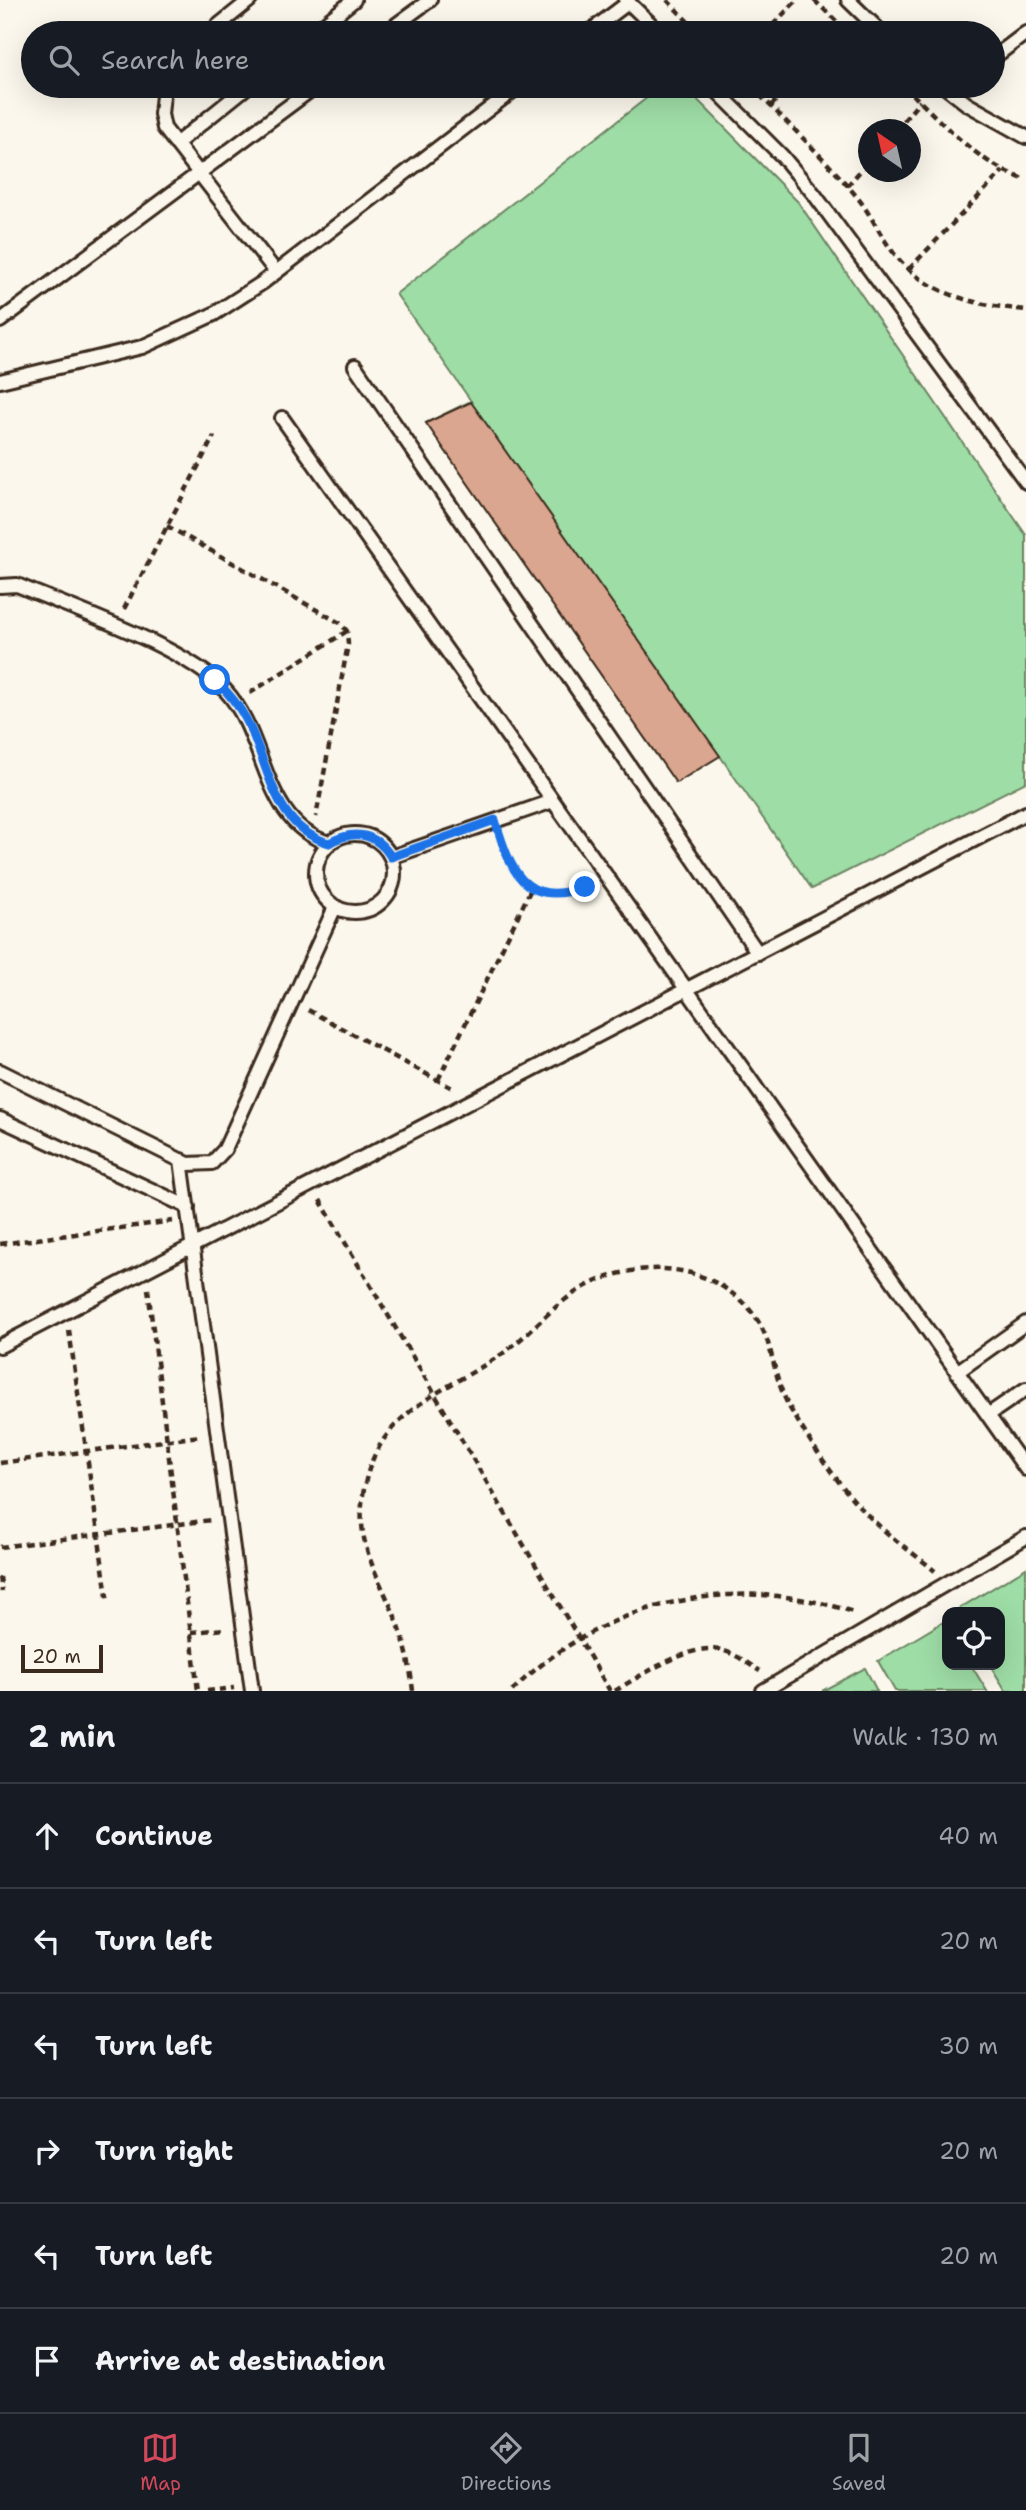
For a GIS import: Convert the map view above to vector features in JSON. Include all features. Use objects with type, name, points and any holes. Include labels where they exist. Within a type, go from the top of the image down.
[{"type":"lane","points":[[224,21],[250,0]]},
{"type":"lane","points":[[328,21],[354,0]]},
{"type":"lane","points":[[401,21],[430,0]]},
{"type":"lane","points":[[848,0],[870,21]]},
{"type":"lane","points":[[603,21],[628,1],[648,21]]},
{"type":"lane","points":[[1005,49],[1026,33]]},
{"type":"lane","points":[[162,98],[164,128],[276,272]]},
{"type":"lane","points":[[176,144],[233,98]]},
{"type":"lane","points":[[0,321],[300,98]]},
{"type":"lane","points":[[0,381],[142,347],[214,314],[276,272],[503,98]]},
{"type":"lane","points":[[724,98],[782,156],[814,194],[1026,481]]},
{"type":"lane","points":[[966,98],[1026,137]]},
{"type":"lane","points":[[355,366],[758,953]]},
{"type":"lane","points":[[282,418],[1026,1469]]},
{"type":"lane","points":[[0,586],[17,585],[196,665],[235,702],[253,733],[284,810],[293,823],[312,837],[329,843]]},
{"type":"lane","points":[[391,857],[553,802]]},
{"type":"lane","points":[[0,1346],[1026,813]]},
{"type":"lane","points":[[352,834],[364,834],[385,847],[391,857],[393,882],[381,902],[358,912],[334,906],[319,888],[315,876],[317,864],[329,843],[352,834]]},
{"type":"lane","points":[[0,1070],[181,1160],[203,1166],[212,1163],[225,1149],[334,906]]},
{"type":"lane","points":[[0,1119],[188,1213]]},
{"type":"lane","points":[[181,1160],[251,1691]]},
{"type":"lane","points":[[957,1372],[1026,1323]]},
{"type":"lane","points":[[988,1415],[1026,1389]]},
{"type":"lane","points":[[763,1691],[1026,1537]]},
{"type":"path","points":[[667,0],[687,21]]},
{"type":"path","points":[[777,21],[797,0]]},
{"type":"path","points":[[814,0],[836,21]]},
{"type":"path","points":[[763,98],[847,186],[894,253],[909,269],[939,290],[956,297],[983,306],[1026,310]]},
{"type":"path","points":[[771,106],[778,98]]},
{"type":"path","points":[[917,98],[971,149],[1003,170],[1026,180]]},
{"type":"path","points":[[905,119],[920,101]]},
{"type":"path","points":[[909,269],[1003,170]]},
{"type":"path","points":[[847,186],[858,174]]},
{"type":"path","points":[[114,627],[214,436]]},
{"type":"path","points":[[167,526],[340,623],[347,631],[348,644],[312,837]]},
{"type":"path","points":[[235,702],[347,631]]},
{"type":"path","points":[[495,820],[515,874],[532,887],[549,892],[573,891],[604,873]]},
{"type":"path","points":[[439,1080],[532,887]]},
{"type":"path","points":[[292,1001],[474,1100]]},
{"type":"path","points":[[311,1185],[613,1691],[664,1664],[701,1649],[712,1648],[733,1654],[779,1682]]},
{"type":"path","points":[[0,1244],[188,1213]]},
{"type":"path","points":[[145,1270],[198,1691]]},
{"type":"path","points":[[413,1691],[404,1640],[366,1553],[362,1513],[369,1468],[379,1447],[404,1414],[434,1393],[505,1352],[568,1297],[605,1278],[642,1270],[679,1271],[697,1275],[730,1292],[757,1318],[773,1352],[776,1373],[791,1409],[847,1490],[876,1523],[949,1582]]},
{"type":"path","points":[[66,1311],[108,1603]]},
{"type":"path","points":[[0,1463],[217,1433]]},
{"type":"path","points":[[0,1547],[228,1518]]},
{"type":"path","points":[[0,1577],[2,1591]]},
{"type":"path","points":[[512,1691],[537,1667],[579,1638],[639,1610],[682,1600],[737,1593],[803,1599],[880,1623]]},
{"type":"path","points":[[191,1632],[243,1627]]},
{"type":"green space","points":[[647,98],[696,98],[798,202],[1026,535],[1026,782],[812,889],[720,756],[676,783],[426,423],[471,401],[396,294]]},
{"type":"green space","points":[[1026,1568],[1026,1691],[1006,1691],[993,1670],[1005,1670],[1005,1607],[962,1607]]},
{"type":"green space","points":[[942,1623],[942,1670],[974,1670],[987,1691],[895,1691],[878,1661]]},
{"type":"green space","points":[[865,1668],[877,1691],[822,1691]]},
{"type":"building","points":[[471,402],[720,756],[676,783],[426,423]]},
{"type":"route","points":[[215,680],[226,690],[245,717],[276,796],[293,823],[305,833],[329,843],[340,837],[364,834],[385,847],[391,857],[495,820],[507,859],[515,874],[526,883],[538,890],[560,893],[585,887]]}]
